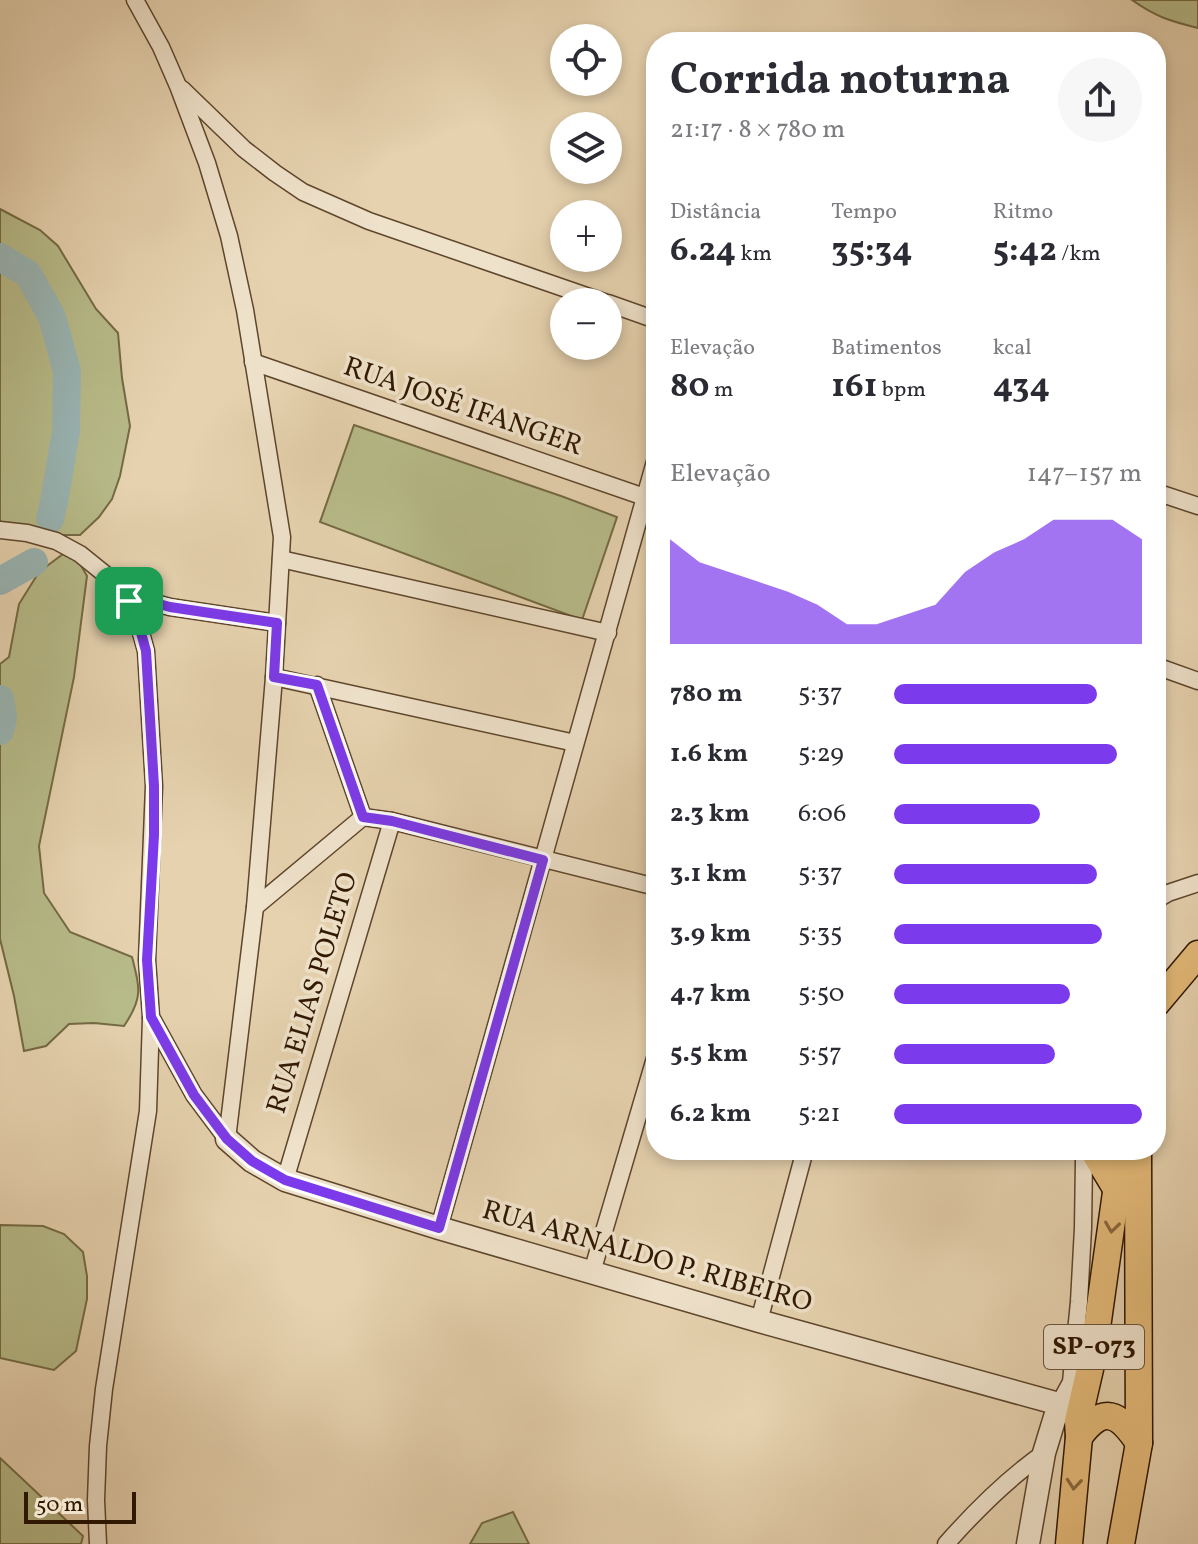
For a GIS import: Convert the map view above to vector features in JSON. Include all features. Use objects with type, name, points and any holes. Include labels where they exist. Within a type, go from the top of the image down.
[{"type":"main road","points":[[1166,992],[1198,954]]},
{"type":"main road","points":[[1099,1160],[1117,1190]]},
{"type":"main road","name":"SP-073","points":[[1069,1544],[1078,1421],[1093,1356],[1121,1160]]},
{"type":"main road","name":"SP-073","points":[[1121,1544],[1139,1443],[1138,1160]]},
{"type":"main road","points":[[1079,1437],[1090,1422],[1112,1416],[1126,1424],[1139,1443]]},
{"type":"street","points":[[140,3],[178,86],[207,163],[229,236],[245,310],[282,537],[255,907],[227,1139]]},
{"type":"street","points":[[178,86],[244,149],[303,192],[369,221],[563,288]]},
{"type":"street","points":[[622,308],[646,317]]},
{"type":"street","name":"RUA JOSÉ IFANGER","points":[[253,362],[646,498]]},
{"type":"street","points":[[1166,495],[1198,506]]},
{"type":"street","points":[[439,1228],[575,743],[646,512]]},
{"type":"street","name":"RUA ARNALDO P. RIBEIRO","points":[[0,530],[56,541],[80,554],[106,575],[129,601],[138,622],[146,651],[154,786],[147,960],[151,1017],[194,1095],[227,1139],[252,1161],[285,1180],[439,1228],[1059,1404]]},
{"type":"street","points":[[281,559],[608,633]]},
{"type":"street","points":[[122,594],[170,607],[277,623]]},
{"type":"street","points":[[1166,670],[1198,681]]},
{"type":"street","points":[[274,677],[575,743]]},
{"type":"street","points":[[317,685],[363,817]]},
{"type":"street","points":[[255,907],[363,817],[392,821],[646,885]]},
{"type":"street","name":"RUA ELIAS POLETO","points":[[285,1180],[392,821]]},
{"type":"street","points":[[1166,894],[1198,883]]},
{"type":"street","points":[[98,1544],[99,1432],[148,1111],[151,1017]]},
{"type":"street","points":[[592,1272],[646,1089]]},
{"type":"street","points":[[759,1321],[802,1160]]},
{"type":"street","points":[[1028,1544],[1044,1453],[1059,1404],[1071,1382],[1079,1302],[1084,1160]]},
{"type":"street","points":[[946,1544],[1007,1481],[1044,1453]]},
{"type":"green space","points":[[1132,0],[1198,0],[1198,28],[1164,18]]},
{"type":"green space","points":[[0,209],[40,230],[58,246],[96,309],[118,333],[130,426],[112,499],[80,535],[0,530]]},
{"type":"green space","points":[[354,425],[617,517],[582,620],[320,522]]},
{"type":"green space","points":[[71,548],[87,576],[74,677],[39,846],[44,893],[70,932],[132,957],[138,993],[124,1026],[69,1024],[46,1046],[24,1051],[0,939],[0,664],[9,657],[19,604],[39,572]]},
{"type":"green space","points":[[0,1225],[43,1226],[64,1234],[83,1252],[87,1299],[76,1351],[54,1370],[0,1358]]},
{"type":"green space","points":[[0,1458],[83,1536],[81,1544],[0,1544]]},
{"type":"green space","points":[[513,1512],[529,1544],[470,1544],[482,1523]]},
{"type":"waterway","points":[[0,257],[28,274],[52,317],[67,371],[66,431],[50,519]]},
{"type":"waterway","points":[[0,581],[34,562]]},
{"type":"waterway","points":[[0,699],[3,718],[0,731]]},
{"type":"route","points":[[122,594],[170,607],[277,623],[274,677],[317,685],[363,817],[392,821],[543,860],[439,1228],[285,1180],[252,1161],[227,1139],[194,1095],[151,1017],[147,960],[154,786],[146,651],[129,601],[122,594]]}]
